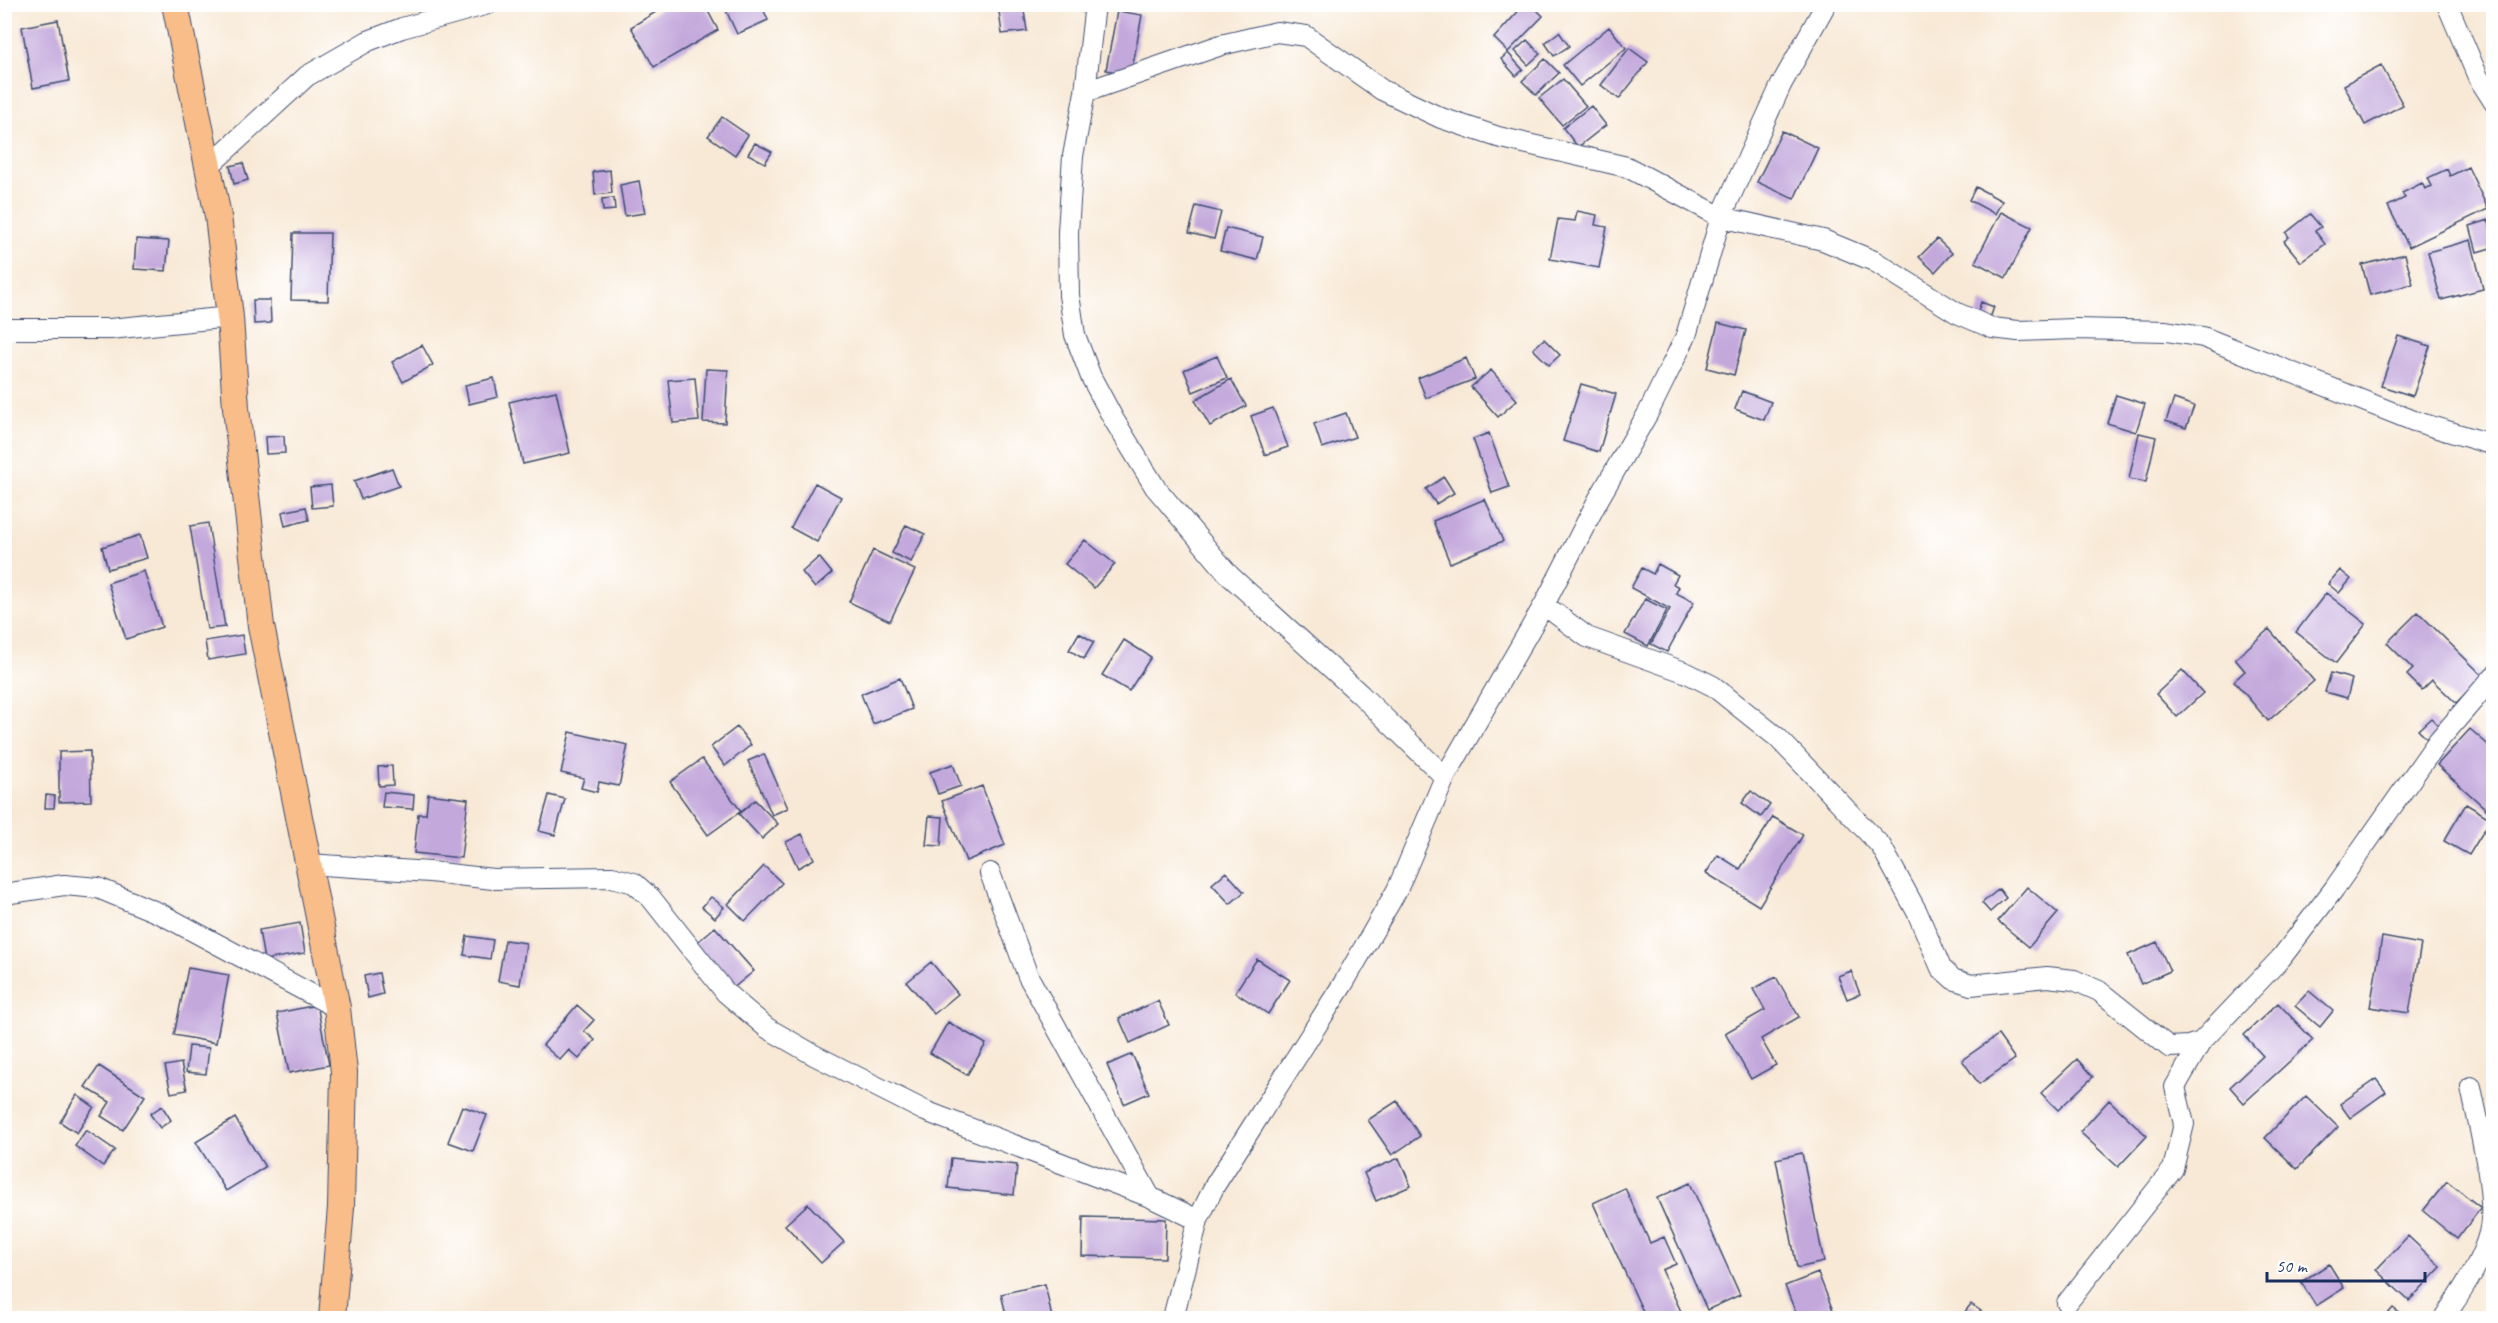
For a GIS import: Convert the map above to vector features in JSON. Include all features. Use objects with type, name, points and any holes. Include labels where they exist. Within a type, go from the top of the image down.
[{"type":"main road","points":[[175,4],[218,216],[230,317],[236,408],[261,626],[337,1008],[343,1083],[341,1208],[332,1318]]},
{"type":"street","points":[[209,166],[307,76],[368,41],[402,28],[488,4]]},
{"type":"street","points":[[1095,4],[1085,93],[1073,156],[1068,232],[1069,295],[1075,335],[1091,377],[1155,487],[1230,576],[1362,695],[1445,777]]},
{"type":"street","points":[[1173,1318],[1198,1220],[1215,1185],[1343,984],[1397,890],[1445,777],[1544,605],[1598,500],[1648,413],[1686,336],[1721,217],[1781,85],[1826,4]]},
{"type":"street","points":[[2447,4],[2478,77],[2493,102]]},
{"type":"street","points":[[1085,93],[1221,45],[1277,32],[1306,36],[1382,90],[1441,118],[1498,137],[1627,167],[1721,217],[1823,240],[1874,261],[1957,313],[1992,328],[2018,332],[2075,329],[2166,331],[2203,337],[2414,421],[2493,445]]},
{"type":"street","points":[[4,329],[110,329],[230,317]]},
{"type":"street","points":[[1544,605],[1587,637],[1687,673],[1713,686],[1778,738],[1881,846],[1917,912],[1941,968],[1953,979],[1971,985],[2047,977],[2074,980],[2099,991],[2169,1047],[2188,1046],[2201,1041]]},
{"type":"street","points":[[2067,1303],[2173,1169],[2184,1124],[2175,1087],[2201,1041],[2281,958],[2334,889],[2438,741],[2493,676]]},
{"type":"street","points":[[308,864],[493,879],[612,877],[634,883],[651,898],[726,993],[767,1028],[814,1055],[925,1111],[1150,1197],[1198,1220]]},
{"type":"street","points":[[990,873],[1028,976],[1150,1197]]},
{"type":"street","points":[[4,894],[64,885],[98,888],[161,914],[337,1008]]},
{"type":"street","points":[[2444,1318],[2468,1283],[2489,1232],[2490,1189],[2470,1087]]},
{"type":"building","points":[[669,4],[704,4],[718,30],[654,67],[631,27]]},
{"type":"building","points":[[723,4],[761,4],[768,20],[737,34]]},
{"type":"building","points":[[998,4],[1023,4],[1027,31],[1002,34]]},
{"type":"building","points":[[1525,4],[1531,4],[1543,16],[1508,52],[1494,38]]},
{"type":"building","points":[[1117,11],[1142,15],[1131,75],[1106,70]]},
{"type":"building","points":[[58,20],[69,81],[33,88],[22,27]]},
{"type":"building","points":[[1609,27],[1626,48],[1580,86],[1563,65]]},
{"type":"building","points":[[1559,32],[1569,46],[1554,56],[1545,43]]},
{"type":"building","points":[[1527,40],[1540,54],[1528,65],[1515,51]]},
{"type":"building","points":[[1629,48],[1648,62],[1619,99],[1601,85]]},
{"type":"building","points":[[1508,53],[1523,70],[1516,76],[1501,59]]},
{"type":"building","points":[[1545,59],[1559,73],[1536,95],[1522,81]]},
{"type":"building","points":[[2381,65],[2403,105],[2365,125],[2344,85]]},
{"type":"building","points":[[1563,79],[1586,106],[1562,125],[1539,98]]},
{"type":"building","points":[[1591,106],[1606,125],[1578,147],[1563,128]]},
{"type":"building","points":[[722,117],[748,135],[735,155],[708,136]]},
{"type":"building","points":[[1782,131],[1818,148],[1794,199],[1757,182]]},
{"type":"building","points":[[755,143],[772,152],[765,163],[748,154]]},
{"type":"building","points":[[243,163],[248,180],[234,184],[230,166]]},
{"type":"building","points":[[2468,167],[2488,209],[2409,247],[2388,206],[2405,198],[2402,193],[2422,183],[2425,189],[2432,186],[2428,178],[2447,169],[2450,176]]},
{"type":"building","points":[[610,170],[612,193],[595,195],[593,172]]},
{"type":"building","points":[[639,181],[645,213],[625,216],[620,185]]},
{"type":"building","points":[[1976,187],[2002,201],[1995,214],[1969,200]]},
{"type":"building","points":[[614,198],[615,210],[603,211],[602,199]]},
{"type":"building","points":[[1196,206],[1221,212],[1214,239],[1189,233]]},
{"type":"building","points":[[1577,211],[1597,215],[1595,225],[1607,227],[1599,268],[1550,259],[1558,219],[1575,221]]},
{"type":"building","points":[[2001,212],[2032,227],[2006,278],[1975,262]]},
{"type":"building","points":[[2310,214],[2321,227],[2315,231],[2325,244],[2301,262],[2284,241],[2289,237],[2286,233]]},
{"type":"building","points":[[2489,220],[2494,247],[2477,252],[2470,226]]},
{"type":"building","points":[[1226,228],[1263,237],[1257,260],[1220,251]]},
{"type":"building","points":[[293,233],[330,233],[328,301],[291,300]]},
{"type":"building","points":[[136,239],[169,241],[166,271],[134,269]]},
{"type":"building","points":[[1937,239],[1952,253],[1935,272],[1919,257]]},
{"type":"building","points":[[2471,240],[2483,289],[2441,300],[2428,252]]},
{"type":"building","points":[[2405,254],[2413,284],[2370,295],[2362,265]]},
{"type":"building","points":[[253,300],[270,300],[271,323],[254,324]]},
{"type":"building","points":[[1981,302],[1994,307],[1989,321],[1976,317]]},
{"type":"building","points":[[1718,323],[1746,330],[1734,375],[1707,368]]},
{"type":"building","points":[[2398,336],[2430,346],[2413,396],[2381,386]]},
{"type":"building","points":[[1544,339],[1560,355],[1549,365],[1533,349]]},
{"type":"building","points":[[422,345],[433,365],[403,382],[392,362]]},
{"type":"building","points":[[1217,356],[1227,378],[1193,392],[1184,370]]},
{"type":"building","points":[[1466,358],[1475,379],[1426,398],[1418,378]]},
{"type":"building","points":[[706,369],[728,370],[725,423],[703,422]]},
{"type":"building","points":[[1491,370],[1517,400],[1498,417],[1471,387]]},
{"type":"building","points":[[494,378],[498,397],[469,404],[465,385]]},
{"type":"building","points":[[695,378],[699,421],[673,423],[668,380]]},
{"type":"building","points":[[1231,379],[1246,406],[1210,426],[1195,400]]},
{"type":"building","points":[[1581,384],[1616,394],[1599,452],[1563,441]]},
{"type":"building","points":[[556,391],[570,453],[523,464],[509,402]]},
{"type":"building","points":[[1742,391],[1771,402],[1764,420],[1735,409]]},
{"type":"building","points":[[2116,395],[2145,404],[2136,432],[2107,423]]},
{"type":"building","points":[[2174,399],[2194,406],[2186,428],[2166,421]]},
{"type":"building","points":[[1273,408],[1288,447],[1265,455],[1251,416]]},
{"type":"building","points":[[1346,413],[1355,437],[1322,448],[1314,424]]},
{"type":"building","points":[[1489,433],[1509,487],[1492,493],[1473,439]]},
{"type":"building","points":[[2139,433],[2156,437],[2146,482],[2129,479]]},
{"type":"building","points":[[284,436],[285,453],[266,454],[265,437]]},
{"type":"building","points":[[392,468],[399,486],[361,499],[354,481]]},
{"type":"building","points":[[1444,477],[1454,493],[1436,504],[1426,489]]},
{"type":"building","points":[[815,483],[841,497],[817,542],[791,528]]},
{"type":"building","points":[[331,485],[333,506],[312,508],[310,487]]},
{"type":"building","points":[[1485,499],[1503,541],[1450,563],[1433,521]]},
{"type":"building","points":[[306,507],[309,520],[285,526],[282,512]]},
{"type":"building","points":[[208,523],[225,627],[207,629],[190,526]]},
{"type":"building","points":[[906,525],[925,534],[911,562],[892,553]]},
{"type":"building","points":[[140,535],[147,558],[108,569],[102,547]]},
{"type":"building","points":[[1085,540],[1115,564],[1094,588],[1065,564]]},
{"type":"building","points":[[873,550],[915,570],[890,621],[849,602]]},
{"type":"building","points":[[819,557],[832,573],[815,588],[802,572]]},
{"type":"building","points":[[1658,564],[1678,575],[1673,584],[1679,587],[1676,593],[1694,602],[1667,652],[1651,644],[1670,609],[1631,588],[1642,568],[1653,574]]},
{"type":"building","points":[[2340,570],[2351,579],[2339,593],[2328,584]]},
{"type":"building","points":[[144,571],[162,627],[126,639],[108,583]]},
{"type":"building","points":[[2326,593],[2366,624],[2336,663],[2296,632]]},
{"type":"building","points":[[1645,599],[1667,610],[1648,646],[1625,634]]},
{"type":"building","points":[[2418,612],[2483,676],[2456,703],[2432,680],[2422,690],[2407,675],[2413,669],[2387,643]]},
{"type":"building","points":[[2269,629],[2314,681],[2268,721],[2234,681],[2245,671],[2235,659]]},
{"type":"building","points":[[1079,633],[1094,642],[1084,659],[1069,650]]},
{"type":"building","points":[[242,635],[245,654],[208,660],[205,641]]},
{"type":"building","points":[[1124,640],[1151,657],[1129,691],[1102,675]]},
{"type":"building","points":[[2182,670],[2203,693],[2177,717],[2156,694]]},
{"type":"building","points":[[2331,673],[2352,679],[2347,698],[2325,692]]},
{"type":"building","points":[[900,678],[912,709],[873,724],[861,694]]},
{"type":"building","points":[[2431,718],[2444,731],[2431,743],[2418,730]]},
{"type":"building","points":[[737,727],[751,745],[725,766],[711,747]]},
{"type":"building","points":[[2470,729],[2494,750],[2494,816],[2437,765]]},
{"type":"building","points":[[570,732],[628,745],[619,786],[599,782],[597,792],[581,788],[584,778],[561,773]]},
{"type":"building","points":[[90,751],[91,801],[59,802],[59,752]]},
{"type":"building","points":[[764,754],[788,808],[772,815],[748,761]]},
{"type":"building","points":[[702,759],[741,811],[708,835],[670,782]]},
{"type":"building","points":[[953,764],[961,786],[938,794],[930,772]]},
{"type":"building","points":[[392,766],[393,785],[379,786],[378,767]]},
{"type":"building","points":[[982,786],[1005,845],[966,861],[942,801]]},
{"type":"building","points":[[1751,791],[1770,805],[1761,817],[1742,803]]},
{"type":"building","points":[[384,792],[414,795],[413,809],[382,807]]},
{"type":"building","points":[[428,794],[468,799],[461,858],[414,853],[418,814],[426,814]]},
{"type":"building","points":[[46,795],[55,796],[54,808],[45,808]]},
{"type":"building","points":[[549,795],[565,799],[555,835],[539,831]]},
{"type":"building","points":[[755,800],[778,824],[762,839],[739,814]]},
{"type":"building","points":[[2466,804],[2491,819],[2469,855],[2444,841]]},
{"type":"building","points":[[929,816],[943,817],[941,846],[926,845]]},
{"type":"building","points":[[1773,817],[1803,835],[1759,906],[1706,873],[1718,855],[1740,869]]},
{"type":"building","points":[[802,834],[814,859],[798,868],[786,842]]},
{"type":"building","points":[[764,866],[782,883],[745,921],[728,904]]},
{"type":"building","points":[[1226,872],[1244,892],[1230,904],[1212,884]]},
{"type":"building","points":[[2027,887],[2058,913],[2029,947],[1998,921]]},
{"type":"building","points":[[1999,889],[2006,898],[1990,912],[1982,903]]},
{"type":"building","points":[[711,897],[724,907],[715,918],[702,907]]},
{"type":"building","points":[[300,923],[305,953],[264,960],[259,930]]},
{"type":"building","points":[[715,927],[754,971],[732,989],[694,945]]},
{"type":"building","points":[[467,936],[493,940],[490,959],[464,955]]},
{"type":"building","points":[[2382,937],[2421,944],[2409,1013],[2370,1007]]},
{"type":"building","points":[[505,940],[526,943],[520,985],[498,981]]},
{"type":"building","points":[[2157,942],[2170,971],[2141,984],[2128,955]]},
{"type":"building","points":[[1257,959],[1290,980],[1268,1014],[1235,992]]},
{"type":"building","points":[[931,962],[958,994],[934,1014],[907,982]]},
{"type":"building","points":[[188,968],[229,975],[216,1043],[174,1035]]},
{"type":"building","points":[[1851,971],[1860,994],[1847,999],[1838,976]]},
{"type":"building","points":[[379,973],[383,994],[368,998],[364,976]]},
{"type":"building","points":[[1776,977],[1799,1017],[1761,1039],[1776,1065],[1751,1079],[1725,1033],[1765,1010],[1753,989]]},
{"type":"building","points":[[2309,991],[2333,1011],[2320,1027],[2295,1006]]},
{"type":"building","points":[[1158,1001],[1169,1025],[1130,1043],[1119,1018]]},
{"type":"building","points":[[2278,1003],[2313,1040],[2244,1103],[2230,1087],[2263,1056],[2244,1035]]},
{"type":"building","points":[[317,1005],[329,1065],[289,1073],[277,1013]]},
{"type":"building","points":[[577,1005],[594,1020],[584,1031],[595,1040],[579,1059],[569,1050],[560,1060],[543,1045]]},
{"type":"building","points":[[948,1022],[986,1044],[967,1075],[930,1053]]},
{"type":"building","points":[[1998,1035],[2015,1059],[1979,1084],[1962,1060]]},
{"type":"building","points":[[189,1046],[209,1048],[206,1074],[186,1072]]},
{"type":"building","points":[[1132,1054],[1149,1093],[1124,1104],[1107,1065]]},
{"type":"building","points":[[2077,1059],[2093,1077],[2058,1110],[2041,1093]]},
{"type":"building","points":[[181,1063],[187,1090],[171,1093],[165,1066]]},
{"type":"building","points":[[99,1066],[145,1096],[123,1130],[101,1116],[110,1102],[85,1087]]},
{"type":"building","points":[[2376,1079],[2386,1092],[2350,1118],[2340,1104]]},
{"type":"building","points":[[77,1095],[94,1107],[77,1133],[60,1122]]},
{"type":"building","points":[[2306,1096],[2338,1127],[2297,1169],[2265,1138]]},
{"type":"building","points":[[2109,1100],[2147,1136],[2118,1167],[2080,1132]]},
{"type":"building","points":[[1397,1101],[1420,1136],[1392,1155],[1368,1120]]},
{"type":"building","points":[[162,1106],[171,1120],[160,1128],[150,1114]]},
{"type":"building","points":[[462,1106],[487,1115],[473,1151],[448,1142]]},
{"type":"building","points":[[235,1118],[265,1167],[226,1191],[196,1142]]},
{"type":"building","points":[[86,1130],[115,1150],[103,1166],[75,1146]]},
{"type":"building","points":[[1802,1153],[1824,1262],[1797,1268],[1776,1159]]},
{"type":"building","points":[[951,1158],[1017,1165],[1014,1195],[948,1188]]},
{"type":"building","points":[[1399,1158],[1411,1186],[1376,1201],[1364,1173]]},
{"type":"building","points":[[2447,1181],[2481,1208],[2457,1239],[2423,1211]]},
{"type":"building","points":[[1690,1183],[1740,1295],[1707,1310],[1657,1198]]},
{"type":"building","points":[[1625,1188],[1650,1243],[1664,1237],[1676,1264],[1662,1270],[1684,1318],[1646,1318],[1593,1203]]},
{"type":"building","points":[[808,1204],[844,1242],[821,1263],[785,1225]]},
{"type":"building","points":[[1083,1217],[1166,1219],[1165,1258],[1082,1256]]},
{"type":"building","points":[[2408,1236],[2441,1267],[2409,1301],[2376,1270]]},
{"type":"building","points":[[2329,1264],[2344,1288],[2316,1306],[2301,1282]]},
{"type":"building","points":[[1818,1273],[1836,1318],[1798,1318],[1785,1286]]},
{"type":"building","points":[[1045,1284],[1052,1318],[1007,1318],[1001,1294]]},
{"type":"building","points":[[1971,1304],[1991,1318],[1960,1318]]},
{"type":"building","points":[[2393,1308],[2406,1318],[2384,1318]]}]
